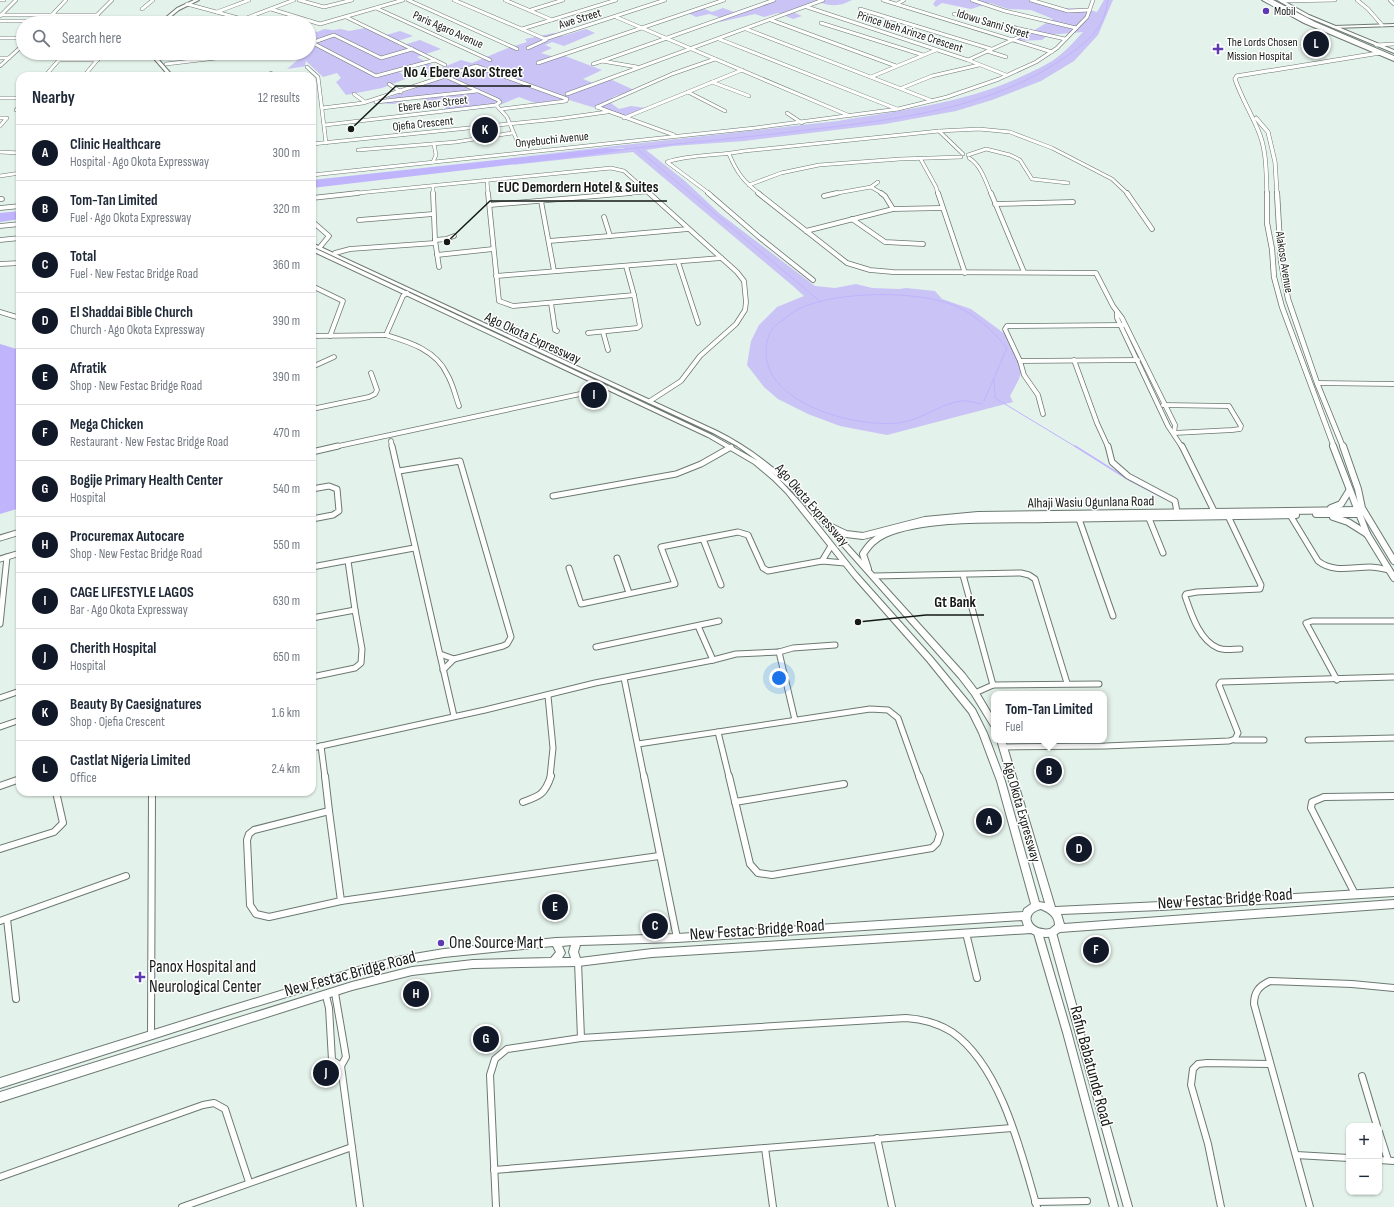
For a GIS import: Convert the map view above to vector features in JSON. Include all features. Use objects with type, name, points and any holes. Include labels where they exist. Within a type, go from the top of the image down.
[{"type":"highway","points":[[1269,0],[1336,35],[1394,56]]},
{"type":"highway","points":[[1274,0],[1282,2],[1326,26],[1394,56]]},
{"type":"main road","points":[[164,16],[173,9],[191,0]]},
{"type":"main road","points":[[168,16],[187,4],[197,0]]},
{"type":"main road","points":[[1264,0],[1287,13],[1380,54],[1394,56]]},
{"type":"main road","points":[[1282,2],[1376,45],[1394,56]]},
{"type":"main road","points":[[1334,27],[1394,25]]},
{"type":"main road","points":[[158,60],[168,72]]},
{"type":"main road","points":[[163,60],[172,72]]},
{"type":"main road","name":"Ago Okota Expressway","points":[[316,246],[335,253],[650,401],[733,441],[758,456],[778,473],[872,575],[975,692],[991,719]]},
{"type":"main road","name":"Ago Okota Expressway","points":[[316,251],[731,447],[761,466],[783,486],[845,563],[950,683],[972,711],[980,725],[998,771],[1036,906]]},
{"type":"main road","name":"Ago Okota Expressway","points":[[1002,744],[1053,910]]},
{"type":"main road","points":[[1053,910],[1058,916],[1060,922],[1055,931],[1035,931],[1027,923],[1027,912],[1036,906],[1041,905],[1053,910],[1161,906],[1355,894],[1393,894]]},
{"type":"main road","name":"New Festac Bridge Road","points":[[1055,931],[1394,904]]},
{"type":"main road","name":"New Festac Bridge Road","points":[[0,1083],[354,972],[402,960],[556,942],[678,938],[1026,916]]},
{"type":"main road","name":"New Festac Bridge Road","points":[[0,1098],[352,986],[412,971],[483,964],[578,962],[660,952],[966,933],[1035,931]]},
{"type":"main road","points":[[578,941],[572,948],[573,955],[578,962]]},
{"type":"main road","points":[[553,963],[561,953],[556,942]]},
{"type":"street","points":[[1,16],[16,0]]},
{"type":"street","points":[[52,15],[66,0]]},
{"type":"street","points":[[1,16],[98,15],[112,0]]},
{"type":"street","points":[[142,9],[153,0]]},
{"type":"street","points":[[216,12],[250,0]]},
{"type":"street","points":[[252,16],[294,0]]},
{"type":"street","points":[[299,0],[326,7],[352,0]]},
{"type":"street","points":[[316,23],[346,17],[403,0]]},
{"type":"street","points":[[408,0],[517,49]]},
{"type":"street","points":[[454,0],[545,39]]},
{"type":"street","points":[[507,1],[513,0]]},
{"type":"street","points":[[531,10],[563,0]]},
{"type":"street","points":[[522,29],[616,0]]},
{"type":"street","name":"Awe Street","points":[[528,48],[546,41],[545,39],[665,0]]},
{"type":"street","points":[[538,63],[724,0]]},
{"type":"street","points":[[593,64],[774,0]]},
{"type":"street","points":[[568,94],[823,0]]},
{"type":"street","name":"Idowu Sanni Street","points":[[883,0],[1052,52]]},
{"type":"street","points":[[896,4],[904,0]]},
{"type":"street","points":[[972,0],[1004,11],[1076,28]]},
{"type":"street","points":[[1031,0],[1071,11],[1083,12],[1090,10],[1093,0]]},
{"type":"street","points":[[1282,2],[1335,0]]},
{"type":"street","points":[[1357,0],[1368,9],[1382,26]]},
{"type":"street","points":[[1390,0],[1394,4]]},
{"type":"street","points":[[507,1],[552,20]]},
{"type":"street","points":[[187,4],[232,16]]},
{"type":"street","name":"Prince Ibeh Arinze Crescent","points":[[807,7],[980,64],[1006,75]]},
{"type":"street","name":"Paris Agaro Avenue","points":[[376,8],[490,60]]},
{"type":"street","points":[[271,9],[293,16]]},
{"type":"street","points":[[860,9],[991,49]]},
{"type":"street","name":"Onyebuchi Avenue","points":[[316,175],[802,123],[898,109],[947,97],[1030,65],[1052,52],[1087,17],[1090,10]]},
{"type":"street","points":[[954,14],[1065,39]]},
{"type":"street","points":[[346,17],[445,65]]},
{"type":"street","points":[[616,17],[851,116]]},
{"type":"street","points":[[770,20],[896,66]]},
{"type":"street","points":[[0,21],[16,21]]},
{"type":"street","points":[[821,23],[923,55]]},
{"type":"street","points":[[746,29],[930,100]]},
{"type":"street","points":[[968,60],[1028,31]]},
{"type":"street","points":[[316,41],[334,35],[381,58],[412,49]]},
{"type":"street","points":[[0,38],[16,38]]},
{"type":"street","points":[[719,39],[898,109]]},
{"type":"street","points":[[316,43],[376,76],[435,60]]},
{"type":"street","points":[[1376,45],[1394,44]]},
{"type":"street","points":[[871,77],[936,50]]},
{"type":"street","points":[[988,51],[1006,57]]},
{"type":"street","points":[[0,66],[16,52]]},
{"type":"street","name":"Alakoso Avenue","points":[[1380,54],[1237,76],[1236,81],[1259,131],[1266,162],[1265,180],[1267,224],[1272,249],[1274,277],[1282,307],[1319,411],[1350,491],[1360,512],[1367,534],[1394,578]]},
{"type":"street","name":"Alakoso Avenue","points":[[1380,54],[1242,78],[1240,80],[1252,111],[1259,122],[1268,131],[1275,162],[1276,199],[1282,274],[1288,299],[1317,383],[1349,462],[1358,489],[1360,512],[1394,562]]},
{"type":"street","points":[[0,58],[9,58]]},
{"type":"street","points":[[675,136],[606,112],[596,107],[672,74],[716,59]]},
{"type":"street","points":[[48,72],[59,60],[98,60]]},
{"type":"street","points":[[88,72],[98,60]]},
{"type":"street","points":[[166,64],[199,60]]},
{"type":"street","points":[[602,60],[638,68]]},
{"type":"street","points":[[902,88],[932,76],[980,64]]},
{"type":"street","points":[[364,103],[478,66],[568,99],[566,101],[502,109]]},
{"type":"street","points":[[307,67],[313,72]]},
{"type":"street","points":[[624,118],[742,70]]},
{"type":"street","points":[[316,74],[318,76],[326,143]]},
{"type":"street","points":[[447,77],[498,100],[500,102],[496,105],[502,109],[510,123],[512,133],[518,144]]},
{"type":"street","points":[[712,82],[749,96]]},
{"type":"street","points":[[389,84],[400,92]]},
{"type":"street","points":[[322,108],[477,91]]},
{"type":"street","points":[[688,92],[725,111]]},
{"type":"street","points":[[354,94],[364,103]]},
{"type":"street","points":[[0,98],[16,98]]},
{"type":"street","name":"Ebere Asor Street","points":[[325,125],[496,105]]},
{"type":"street","name":"Ojefia Crescent","points":[[316,144],[510,123],[557,120],[606,112]]},
{"type":"street","points":[[787,113],[802,123]]},
{"type":"street","points":[[0,118],[7,118],[0,126]]},
{"type":"street","points":[[813,280],[759,237],[713,197],[667,162],[676,159],[729,154],[744,151],[940,131],[980,128],[1010,132],[1052,148],[1098,171],[1118,183],[1133,200],[1152,229]]},
{"type":"street","points":[[940,131],[962,156]]},
{"type":"street","points":[[1259,131],[1268,131]]},
{"type":"street","points":[[358,150],[434,144],[512,133]]},
{"type":"street","points":[[433,162],[436,155],[434,144]]},
{"type":"street","points":[[749,185],[781,173],[810,166],[837,163],[968,156],[984,149],[996,150],[1020,160],[1033,180],[1068,183]]},
{"type":"street","points":[[0,152],[16,153]]},
{"type":"street","points":[[729,154],[736,171],[749,185],[844,262],[860,269],[879,272],[1096,273],[1116,312],[1126,325],[1141,360],[1175,425],[1174,433]]},
{"type":"street","points":[[968,156],[974,161],[982,173],[1024,272]]},
{"type":"street","points":[[920,158],[936,187],[965,273]]},
{"type":"street","points":[[316,198],[611,168],[624,171],[737,272],[744,281],[746,302],[745,310],[736,324],[700,356],[680,381],[650,401]]},
{"type":"street","points":[[0,176],[16,173]]},
{"type":"street","points":[[487,180],[499,301],[502,304],[513,306],[634,295]]},
{"type":"street","points":[[824,196],[871,187],[878,182]]},
{"type":"street","points":[[433,186],[433,214],[438,267]]},
{"type":"street","points":[[871,187],[885,196],[892,209]]},
{"type":"street","points":[[490,205],[648,192]]},
{"type":"street","points":[[1267,199],[1276,199]]},
{"type":"street","points":[[541,201],[554,271]]},
{"type":"street","points":[[996,204],[1073,202]]},
{"type":"street","points":[[0,208],[16,206]]},
{"type":"street","points":[[806,232],[892,209],[942,208]]},
{"type":"street","points":[[360,220],[433,214]]},
{"type":"street","points":[[604,217],[610,236]]},
{"type":"street","points":[[852,219],[885,242],[923,244]]},
{"type":"street","points":[[0,226],[16,224]]},
{"type":"street","points":[[316,225],[329,236],[320,247]]},
{"type":"street","points":[[549,241],[688,229]]},
{"type":"street","points":[[335,253],[350,249],[435,241],[454,236]]},
{"type":"street","points":[[0,240],[16,238]]},
{"type":"street","points":[[437,255],[493,249]]},
{"type":"street","points":[[1272,249],[1280,250]]},
{"type":"street","points":[[496,276],[721,258]]},
{"type":"street","points":[[678,262],[698,323]]},
{"type":"street","points":[[0,264],[16,263]]},
{"type":"street","points":[[588,333],[637,328],[640,326],[634,295],[626,266]]},
{"type":"street","points":[[316,288],[343,302],[330,336]]},
{"type":"street","points":[[386,335],[403,296],[407,293]]},
{"type":"street","points":[[551,303],[555,330],[557,331]]},
{"type":"street","points":[[0,312],[16,317]]},
{"type":"street","points":[[1116,312],[1116,316],[1135,360],[1215,514]]},
{"type":"street","points":[[1043,414],[1038,395],[1024,375],[1020,361],[1005,329],[1007,326],[1126,325]]},
{"type":"street","points":[[603,332],[608,350]]},
{"type":"street","points":[[316,336],[386,335],[415,344],[433,355],[447,372],[459,406]]},
{"type":"street","points":[[316,366],[334,357]]},
{"type":"street","points":[[1074,360],[1097,423],[1109,450],[1112,462],[1128,476],[1175,501],[1177,512]]},
{"type":"street","points":[[1020,361],[1141,360]]},
{"type":"street","points":[[316,408],[369,397],[375,394],[377,390],[371,373]]},
{"type":"street","points":[[1317,383],[1394,384]]},
{"type":"street","points":[[316,451],[608,388]]},
{"type":"street","points":[[1158,405],[1229,406],[1241,426],[1237,430],[1174,433]]},
{"type":"street","points":[[391,441],[399,471],[414,548],[454,716]]},
{"type":"street","points":[[553,496],[676,474],[701,464],[731,447]]},
{"type":"street","points":[[399,471],[460,461],[476,509],[511,637],[507,644],[503,646],[454,659],[443,670]]},
{"type":"street","points":[[316,488],[329,486],[337,489],[339,511],[333,515],[316,518]]},
{"type":"street","points":[[1322,512],[1341,504],[1350,491]]},
{"type":"street","name":"Alhaji Wasiu Ogunlana Road","points":[[872,575],[864,564],[863,557],[865,547],[877,537],[907,529],[963,521],[1079,519],[1177,512],[1228,516],[1290,515],[1322,512]]},
{"type":"street","points":[[1322,512],[1343,520],[1367,534]]},
{"type":"street","name":"Alhaji Wasiu Ogunlana Road","points":[[824,524],[840,532],[859,536],[918,522],[952,517],[984,515],[1147,515],[1360,512]]},
{"type":"street","points":[[1147,515],[1164,553]]},
{"type":"street","points":[[1290,515],[1318,561],[1324,566],[1375,567],[1389,570]]},
{"type":"street","points":[[1228,516],[1261,585],[1260,589],[1197,592],[1186,594],[1185,596],[1199,627],[1210,642],[1215,646],[1225,649],[1240,649]]},
{"type":"street","points":[[1079,519],[1113,616]]},
{"type":"street","points":[[569,568],[581,604],[675,584],[661,547],[738,532],[748,534],[763,568],[768,571],[822,561],[845,563]]},
{"type":"street","points":[[0,538],[16,533]]},
{"type":"street","points":[[703,539],[721,585]]},
{"type":"street","points":[[822,561],[831,546]]},
{"type":"street","points":[[316,566],[414,548]]},
{"type":"street","points":[[0,559],[16,554]]},
{"type":"street","points":[[0,624],[7,557]]},
{"type":"street","points":[[617,558],[629,593]]},
{"type":"street","points":[[316,676],[355,668],[361,662],[362,650],[348,561]]},
{"type":"street","points":[[872,575],[1021,573],[1029,575],[1035,579],[1068,683]]},
{"type":"street","points":[[963,574],[993,686]]},
{"type":"street","points":[[316,617],[355,610]]},
{"type":"street","points":[[596,647],[719,621]]},
{"type":"street","points":[[1337,680],[1306,622],[1394,621]]},
{"type":"street","points":[[698,626],[713,660]]},
{"type":"street","points":[[316,747],[745,652],[779,652],[793,648],[834,646]]},
{"type":"street","points":[[779,652],[796,720]]},
{"type":"street","points":[[440,654],[454,659]]},
{"type":"street","points":[[1235,740],[1238,737],[1238,733],[1220,685],[1221,682],[1337,680],[1394,677]]},
{"type":"street","points":[[624,678],[659,856],[678,938]]},
{"type":"street","points":[[975,692],[993,686],[1068,683],[1099,684]]},
{"type":"street","points":[[0,698],[16,692]]},
{"type":"street","points":[[524,802],[541,795],[549,784],[553,766],[548,696]]},
{"type":"street","points":[[638,744],[870,709],[888,710],[898,718],[940,834],[936,846],[930,849],[766,876],[759,874],[750,864],[718,732]]},
{"type":"street","points":[[0,726],[16,721]]},
{"type":"street","points":[[1308,740],[1394,739]]},
{"type":"street","points":[[1002,744],[1105,746],[1264,740]]},
{"type":"street","points":[[321,746],[341,901]]},
{"type":"street","points":[[0,786],[16,780]]},
{"type":"street","points":[[735,802],[844,784]]},
{"type":"street","points":[[0,849],[54,832],[60,828],[63,823],[57,796]]},
{"type":"street","points":[[151,1036],[152,796]]},
{"type":"street","points":[[1355,894],[1311,808],[1312,802],[1324,798],[1394,796]]},
{"type":"street","points":[[330,811],[254,830],[249,834],[247,840],[250,905],[256,914],[269,917],[341,901],[659,856]]},
{"type":"street","points":[[16,999],[3,920],[126,876]]},
{"type":"street","name":"Rafiu Babatunde Road","points":[[1035,931],[1067,1032],[1114,1207]]},
{"type":"street","name":"Rafiu Babatunde Road","points":[[1055,931],[1128,1207]]},
{"type":"street","points":[[966,933],[977,978]]},
{"type":"street","points":[[578,962],[581,1038]]},
{"type":"street","points":[[1310,1207],[1270,1064],[1253,995],[1256,989],[1262,984],[1270,982],[1352,984],[1394,988]]},
{"type":"street","points":[[330,994],[329,1008],[332,1060],[341,1066]]},
{"type":"street","points":[[330,994],[346,1057],[341,1066],[360,1207]]},
{"type":"street","points":[[496,1207],[490,1075],[495,1059],[506,1049],[581,1038],[912,1018],[929,1021],[944,1027],[968,1045],[982,1062],[1001,1099],[1012,1128],[1036,1205],[1087,1201]]},
{"type":"street","points":[[1221,1207],[1208,1144],[1191,1085],[1193,1069],[1198,1064],[1207,1063],[1270,1064]]},
{"type":"street","points":[[1362,1076],[1376,1123]]},
{"type":"street","points":[[0,1177],[203,1105],[214,1103],[225,1109],[249,1182]]},
{"type":"street","points":[[494,1170],[1012,1128]]},
{"type":"street","points":[[877,1138],[892,1207]]},
{"type":"street","points":[[1382,1139],[1391,1161]]},
{"type":"street","points":[[182,1207],[249,1182],[352,1147]]},
{"type":"street","points":[[765,1148],[773,1207]]},
{"type":"street","points":[[1296,1155],[1346,1158]]},
{"type":"shaded area","points":[[769,0],[852,0],[844,4],[836,5],[828,5],[819,2],[793,12],[802,16],[793,19],[778,13],[764,17],[755,14],[720,22],[722,18],[709,14],[696,17],[688,13],[702,8],[712,12],[723,8],[734,12]]},
{"type":"shaded area","points":[[936,0],[1035,0],[1063,8],[1085,9],[1097,12],[1104,0],[1113,0],[1098,35],[1074,61],[1041,81],[992,100],[956,111],[885,124],[744,141],[673,146],[646,150],[685,181],[719,213],[815,286],[835,288],[856,284],[872,288],[906,288],[935,291],[942,299],[971,309],[1005,334],[1024,363],[1019,379],[1010,396],[1013,402],[887,435],[840,426],[808,414],[778,399],[764,387],[747,365],[751,341],[759,325],[777,307],[804,296],[793,286],[633,152],[512,165],[523,162],[602,154],[626,148],[605,148],[507,158],[838,121],[958,99],[1005,84],[1046,65],[1068,48],[1083,32],[1048,35],[1042,40],[1014,41],[994,47],[1028,34],[1053,19],[1031,10],[1008,9],[990,3],[971,9],[942,3],[936,7],[933,4]]},
{"type":"shaded area","points":[[365,28],[383,36],[400,31],[413,36],[395,42],[400,46],[420,40],[441,49],[417,57],[439,69],[461,60],[472,63],[527,42],[525,39],[554,33],[563,36],[586,29],[595,33],[564,46],[552,42],[545,45],[552,48],[541,53],[554,57],[565,56],[602,70],[583,79],[593,83],[610,79],[634,90],[615,96],[608,101],[619,109],[631,106],[646,108],[628,116],[605,111],[566,99],[535,103],[519,97],[495,107],[447,111],[442,103],[413,98],[394,104],[372,103],[428,84],[433,78],[423,75],[429,70],[421,65],[399,72],[408,78],[382,88],[346,95],[336,82],[341,78],[337,73],[323,77],[306,61],[305,65],[307,66],[287,69],[298,60],[316,60],[316,32],[324,29],[341,29],[349,31]]},
{"type":"shaded area","points":[[605,148],[628,149],[602,154],[316,188],[316,180]]},
{"type":"shaded area","points":[[16,211],[16,220],[0,222],[0,213]]},
{"type":"shaded area","points":[[0,344],[16,349],[16,509],[0,514]]},
{"type":"waterway","points":[[625,149],[780,133],[893,119],[982,98],[1038,74],[1064,58],[1087,41],[1103,19],[1108,0]]},
{"type":"waterway","points":[[636,148],[821,302]]},
{"type":"waterway","points":[[821,302],[853,296],[897,295],[937,300],[953,305],[969,313],[983,323],[1007,348],[984,401]]},
{"type":"waterway","points":[[821,302],[798,309],[775,326],[769,335],[766,357],[773,376],[788,392],[808,405],[831,414],[855,420],[878,423],[898,423],[906,422],[945,405],[961,401],[982,404]]},
{"type":"waterway","points":[[994,379],[995,398],[1076,447]]},
{"type":"waterway","points":[[1075,446],[1129,480],[1166,499]]},
{"type":"place","name":"Mobil","points":[[1266,11]]},
{"type":"place","name":"Castlat Nigeria Limited","points":[[1316,44]]},
{"type":"place","name":"The Lords Chosen Mission Hospital","points":[[1218,49]]},
{"type":"place","name":"No 4 Ebere Asor Street","points":[[351,129]]},
{"type":"place","name":"Beauty By Caesignatures","points":[[485,130]]},
{"type":"place","name":"EUC Demordern Hotel & Suites","points":[[447,242]]},
{"type":"place","name":"CAGE LIFESTYLE LAGOS","points":[[594,395]]},
{"type":"place","name":"Gt Bank","points":[[858,622]]},
{"type":"place","name":"Tom-Tan Limited","points":[[1049,771]]},
{"type":"place","name":"Clinic Healthcare","points":[[989,821]]},
{"type":"place","name":"El Shaddai Bible Church","points":[[1079,849]]},
{"type":"place","name":"Afratik","points":[[555,907]]},
{"type":"place","name":"Total","points":[[655,926]]},
{"type":"place","name":"One Source Mart","points":[[441,943]]},
{"type":"place","name":"Mega Chicken","points":[[1096,950]]},
{"type":"place","name":"Panox Hospital and Neurological Center","points":[[140,977]]},
{"type":"place","name":"Procuremax Autocare","points":[[416,994]]},
{"type":"place","name":"Bogije Primary Health Center","points":[[486,1039]]},
{"type":"place","name":"Cherith Hospital","points":[[326,1073]]}]
